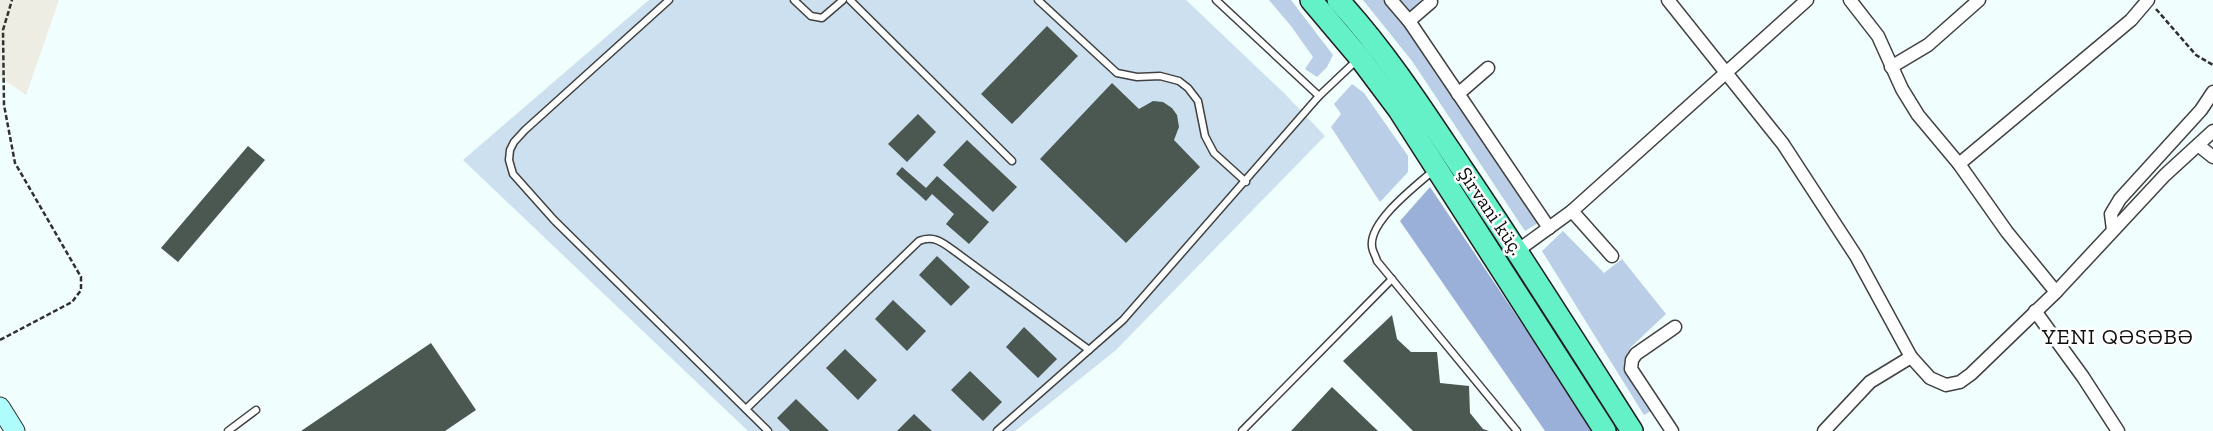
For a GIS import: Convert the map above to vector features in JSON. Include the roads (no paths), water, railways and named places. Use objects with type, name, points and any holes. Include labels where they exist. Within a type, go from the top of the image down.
[{"type":"highway","points":[[1310,0],[1360,58],[1399,110],[1605,431]]},
{"type":"highway","name":"Şirvani küç.","points":[[1338,0],[1374,42],[1418,102],[1517,251],[1632,431]]},
{"type":"main road","points":[[0,407],[15,431]]},
{"type":"street","points":[[1391,0],[1409,21],[1549,228]]},
{"type":"street","points":[[1668,0],[1783,144],[1856,256],[1911,357],[1930,378],[1946,385],[1960,382],[1971,374],[2056,292],[2165,175],[2213,131]]},
{"type":"street","points":[[1517,251],[1572,211],[1807,0]]},
{"type":"street","points":[[1850,0],[1878,36],[1891,66],[1918,115],[1959,164],[2007,232],[2056,292]]},
{"type":"street","points":[[1891,66],[1928,44],[1979,0]]},
{"type":"street","points":[[1959,164],[2131,20],[2148,0]]},
{"type":"street","points":[[1409,21],[1431,2]]},
{"type":"street","points":[[1458,94],[1488,68]]},
{"type":"street","points":[[2113,230],[2110,214],[2120,199],[2201,110],[2213,92]]},
{"type":"street","points":[[2198,145],[2213,157]]},
{"type":"street","points":[[1572,211],[1612,256]]},
{"type":"street","points":[[2035,311],[2083,377],[2118,431]]},
{"type":"street","points":[[1672,431],[1631,369],[1632,360],[1636,354],[1675,327]]},
{"type":"street","points":[[1824,431],[1870,382],[1911,357]]},
{"type":"lane","points":[[670,0],[525,130],[514,142],[510,150],[509,160],[513,174],[554,220],[768,431]]},
{"type":"lane","points":[[794,0],[811,16],[822,18],[843,0]]},
{"type":"lane","points":[[850,0],[1012,160]]},
{"type":"lane","points":[[1038,0],[1118,73],[1137,77],[1160,76],[1179,80],[1198,101],[1205,136],[1214,153],[1246,182]]},
{"type":"lane","points":[[1216,0],[1319,96]]},
{"type":"lane","points":[[997,431],[1122,320],[1246,182],[1319,96],[1360,58]]},
{"type":"lane","points":[[1437,167],[1404,196],[1376,228],[1372,245],[1377,261],[1517,431]]},
{"type":"lane","points":[[746,409],[920,241],[926,238],[938,240],[953,250],[1089,350]]},
{"type":"lane","points":[[1242,431],[1392,279]]},
{"type":"lane","points":[[228,431],[256,410]]},
{"type":"district","name":"YENI QƏSƏBƏ","points":[[2118,336]]}]
